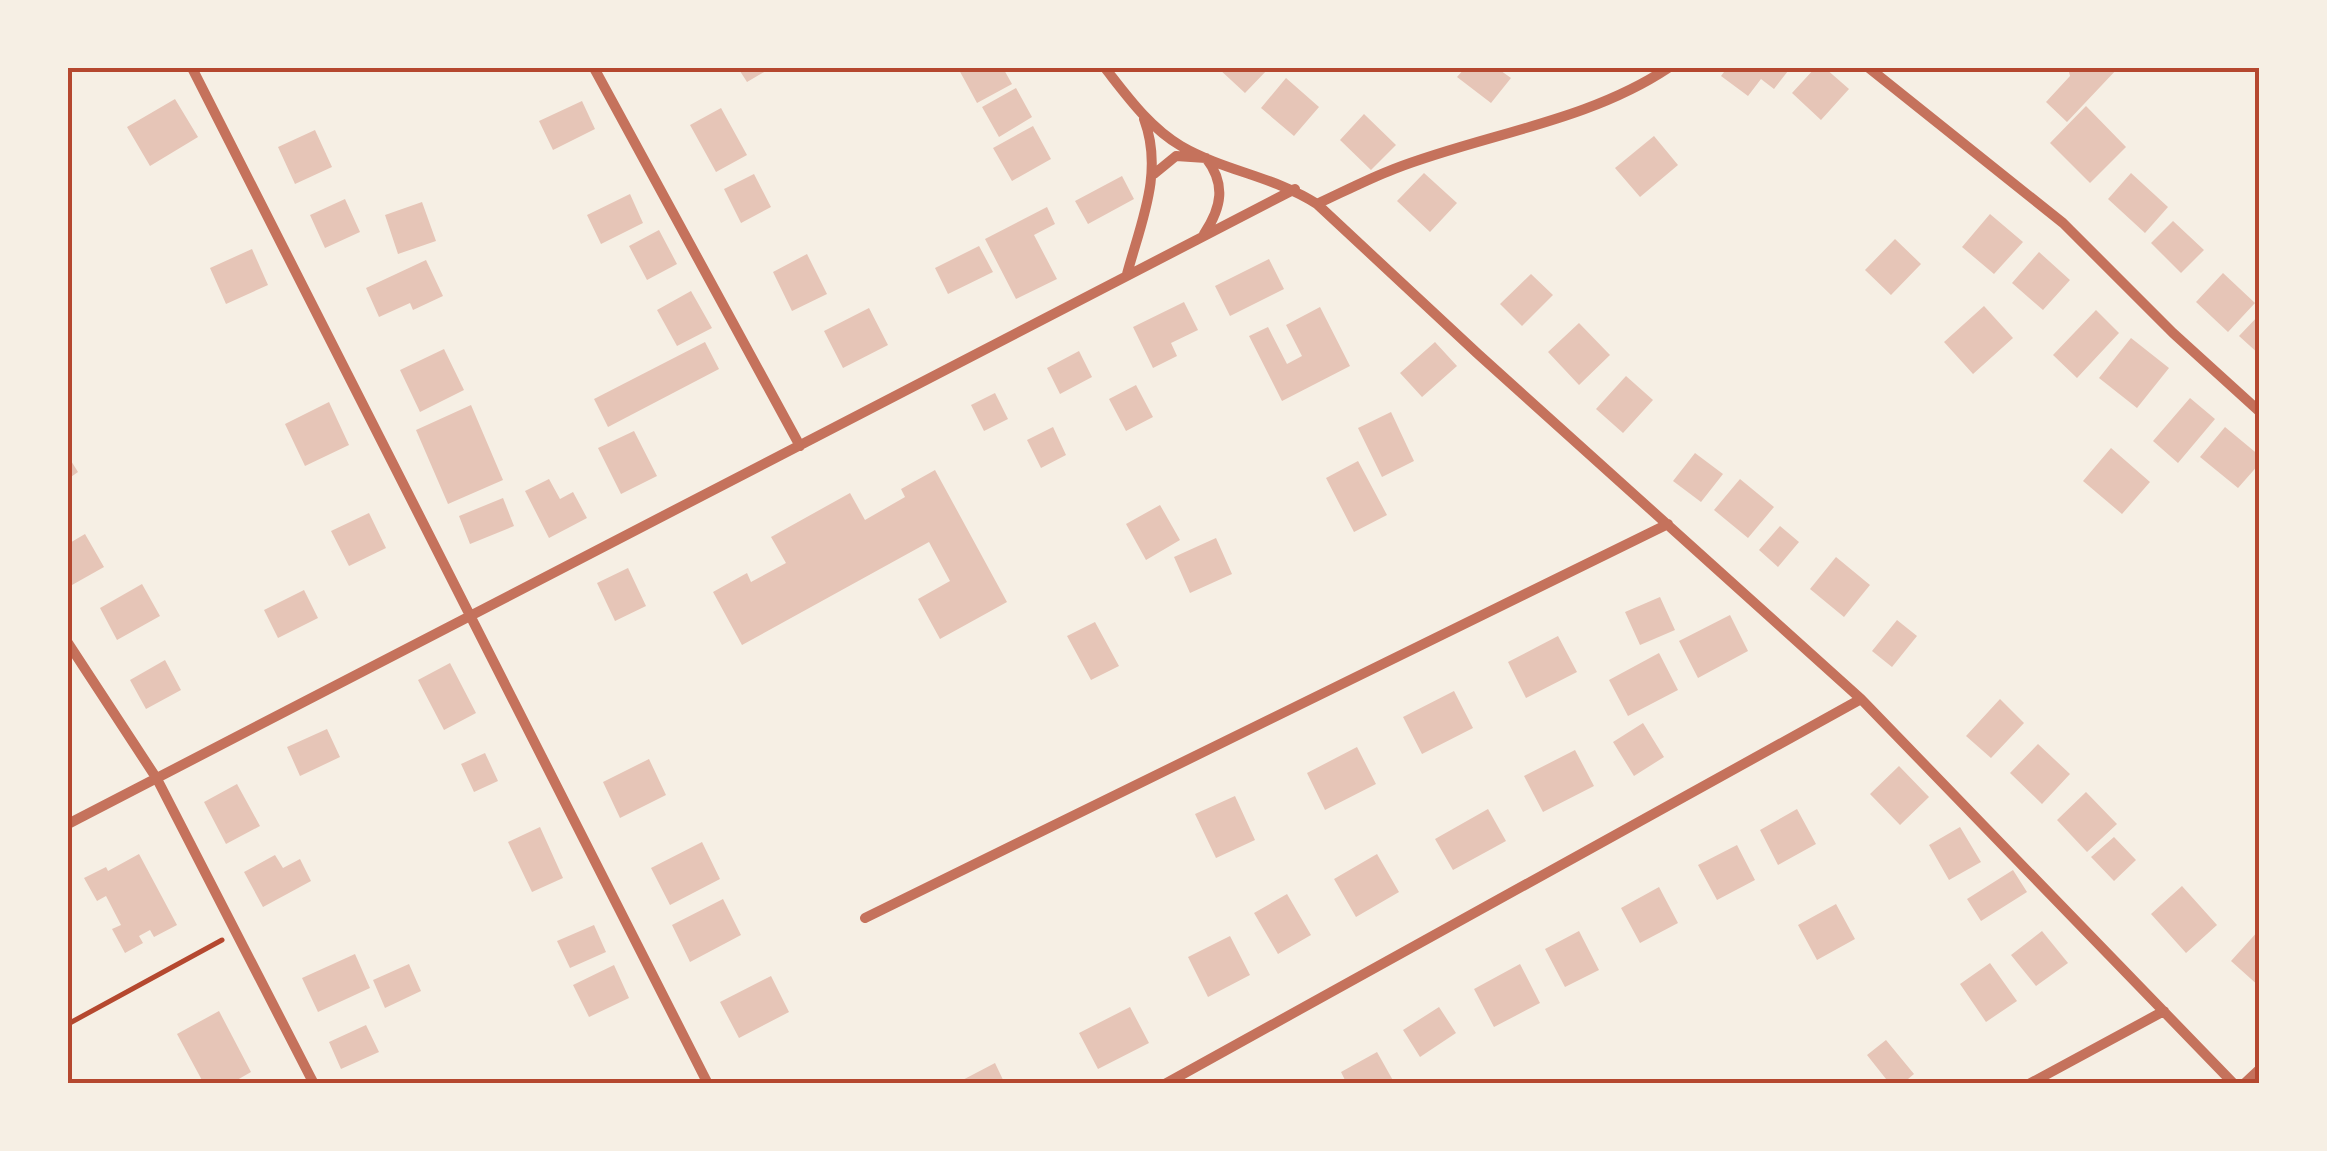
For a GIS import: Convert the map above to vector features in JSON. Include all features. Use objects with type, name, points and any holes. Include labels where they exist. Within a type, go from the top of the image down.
[{"type":"street","points":[[192,68],[708,1084]]},
{"type":"street","points":[[594,68],[800,446]]},
{"type":"street","points":[[1104,68],[1164,134],[1206,158],[1295,189],[1317,204],[1861,698],[2234,1084]]},
{"type":"street","points":[[1317,204],[1395,168],[1639,87],[1668,68]]},
{"type":"street","points":[[1869,68],[2063,223],[2173,333],[2260,412]]},
{"type":"street","points":[[1127,274],[1154,174],[1150,136],[1142,114]]},
{"type":"street","points":[[1154,174],[1176,156],[1206,158]]},
{"type":"street","points":[[1203,236],[1220,203],[1221,187],[1206,158]]},
{"type":"street","points":[[68,824],[1295,189]]},
{"type":"street","points":[[864,918],[1668,524]]},
{"type":"street","points":[[68,643],[157,779],[314,1084]]},
{"type":"street","points":[[1165,1084],[1861,698]]},
{"type":"street","points":[[2029,1084],[2164,1011]]},
{"type":"street","points":[[2244,1084],[2260,1068]]},
{"type":"path","points":[[68,1024],[238,931]]},
{"type":"building","points":[[738,68],[771,68],[747,82]]},
{"type":"building","points":[[958,68],[1003,68],[1012,84],[977,103]]},
{"type":"building","points":[[1218,68],[1269,68],[1245,93]]},
{"type":"building","points":[[1465,68],[1497,68],[1511,78],[1491,103],[1457,77]]},
{"type":"building","points":[[1727,68],[1788,71],[1774,89],[1761,79],[1748,96],[1721,76]]},
{"type":"building","points":[[1815,68],[1825,68],[1849,89],[1821,120],[1792,93]]},
{"type":"building","points":[[2068,68],[2118,68],[2067,122],[2046,102],[2070,76]]},
{"type":"building","points":[[1286,78],[1319,107],[1294,136],[1261,108]]},
{"type":"building","points":[[1016,88],[1032,117],[999,137],[982,107]]},
{"type":"building","points":[[175,99],[198,137],[150,166],[127,127]]},
{"type":"building","points":[[582,101],[595,129],[553,150],[539,121]]},
{"type":"building","points":[[2086,106],[2126,147],[2090,183],[2050,143]]},
{"type":"building","points":[[721,108],[747,155],[716,172],[690,125]]},
{"type":"building","points":[[1364,114],[1396,145],[1371,170],[1340,140]]},
{"type":"building","points":[[1033,126],[1051,159],[1012,181],[993,148]]},
{"type":"building","points":[[315,130],[332,167],[295,184],[278,147]]},
{"type":"building","points":[[1654,136],[1678,165],[1640,197],[1615,168]]},
{"type":"building","points":[[1424,173],[1457,203],[1430,232],[1397,201]]},
{"type":"building","points":[[2131,173],[2168,207],[2145,233],[2108,199]]},
{"type":"building","points":[[754,174],[771,207],[741,223],[724,189]]},
{"type":"building","points":[[1122,176],[1134,199],[1088,224],[1075,201]]},
{"type":"building","points":[[630,194],[643,223],[601,244],[587,215]]},
{"type":"building","points":[[345,199],[360,232],[325,248],[310,215]]},
{"type":"building","points":[[422,202],[436,241],[398,254],[385,215]]},
{"type":"building","points":[[1047,207],[1055,224],[1034,235],[1057,279],[1016,299],[985,239]]},
{"type":"building","points":[[1990,214],[2023,242],[1994,274],[1962,247]]},
{"type":"building","points":[[2173,221],[2204,250],[2181,273],[2151,243]]},
{"type":"building","points":[[659,230],[677,264],[647,280],[629,246]]},
{"type":"building","points":[[1895,239],[1921,264],[1891,295],[1865,270]]},
{"type":"building","points":[[979,246],[993,272],[948,294],[935,268]]},
{"type":"building","points":[[252,249],[268,285],[226,304],[210,268]]},
{"type":"building","points":[[2039,252],[2070,280],[2043,310],[2012,283]]},
{"type":"building","points":[[807,254],[827,294],[792,311],[773,272]]},
{"type":"building","points":[[1269,259],[1284,289],[1230,316],[1215,286]]},
{"type":"building","points":[[426,260],[443,296],[413,310],[410,303],[379,317],[366,288]]},
{"type":"building","points":[[2223,273],[2255,303],[2228,332],[2196,302]]},
{"type":"building","points":[[1531,274],[1553,295],[1522,326],[1500,304]]},
{"type":"building","points":[[691,291],[712,328],[677,346],[657,310]]},
{"type":"building","points":[[1184,302],[1198,330],[1171,343],[1177,356],[1153,368],[1133,327]]},
{"type":"building","points":[[1984,306],[2013,338],[1973,374],[1944,342]]},
{"type":"building","points":[[1320,307],[1350,366],[1282,401],[1249,336],[1268,327],[1287,364],[1302,356],[1286,325]]},
{"type":"building","points":[[869,308],[888,345],[843,368],[824,331]]},
{"type":"building","points":[[2096,310],[2119,333],[2077,378],[2053,355]]},
{"type":"building","points":[[2260,314],[2260,355],[2239,336]]},
{"type":"building","points":[[1579,323],[1610,355],[1579,385],[1548,352]]},
{"type":"building","points":[[2131,338],[2169,368],[2137,408],[2099,378]]},
{"type":"building","points":[[705,342],[719,369],[608,427],[594,399]]},
{"type":"building","points":[[1435,342],[1457,366],[1422,397],[1400,373]]},
{"type":"building","points":[[444,349],[464,390],[420,412],[400,370]]},
{"type":"building","points":[[1079,351],[1092,377],[1060,394],[1047,368]]},
{"type":"building","points":[[1626,376],[1653,400],[1623,433],[1596,409]]},
{"type":"building","points":[[1136,385],[1153,417],[1126,431],[1109,399]]},
{"type":"building","points":[[995,393],[1008,419],[984,431],[971,405]]},
{"type":"building","points":[[2190,398],[2215,419],[2178,463],[2153,441]]},
{"type":"building","points":[[329,402],[349,445],[305,466],[285,424]]},
{"type":"building","points":[[471,405],[503,480],[448,504],[416,430]]},
{"type":"building","points":[[1391,412],[1414,461],[1382,477],[1358,428]]},
{"type":"building","points":[[1053,427],[1066,455],[1041,468],[1027,440]]},
{"type":"building","points":[[2225,427],[2260,456],[2260,463],[2238,488],[2200,457]]},
{"type":"building","points":[[634,431],[657,476],[621,494],[598,448]]},
{"type":"building","points":[[2111,448],[2150,482],[2122,514],[2083,481]]},
{"type":"building","points":[[1695,453],[1723,474],[1701,502],[1673,481]]},
{"type":"building","points":[[68,456],[78,472],[68,479]]},
{"type":"building","points":[[1358,461],[1387,515],[1354,532],[1326,478]]},
{"type":"building","points":[[935,470],[1007,602],[940,639],[918,599],[950,581],[929,542],[742,645],[713,592],[747,573],[751,582],[786,563],[771,537],[850,493],[865,520],[905,497],[901,489]]},
{"type":"building","points":[[549,479],[560,499],[573,492],[587,518],[549,538],[525,491]]},
{"type":"building","points":[[1740,479],[1774,507],[1748,538],[1714,510]]},
{"type":"building","points":[[503,498],[514,526],[470,544],[459,516]]},
{"type":"building","points":[[1160,505],[1180,540],[1146,560],[1126,524]]},
{"type":"building","points":[[369,513],[386,548],[349,566],[331,531]]},
{"type":"building","points":[[1780,526],[1799,542],[1778,567],[1759,550]]},
{"type":"building","points":[[85,534],[104,567],[72,585],[68,577],[68,544]]},
{"type":"building","points":[[1216,538],[1232,574],[1190,593],[1174,557]]},
{"type":"building","points":[[1836,557],[1870,585],[1844,617],[1810,589]]},
{"type":"building","points":[[628,568],[646,606],[615,621],[597,583]]},
{"type":"building","points":[[142,584],[160,616],[117,640],[100,608]]},
{"type":"building","points":[[304,590],[318,618],[278,638],[264,610]]},
{"type":"building","points":[[1660,597],[1675,630],[1640,645],[1625,612]]},
{"type":"building","points":[[1730,615],[1748,651],[1698,678],[1679,641]]},
{"type":"building","points":[[1897,620],[1917,636],[1892,667],[1872,651]]},
{"type":"building","points":[[1095,622],[1119,666],[1091,680],[1067,636]]},
{"type":"building","points":[[1558,636],[1577,672],[1526,698],[1508,662]]},
{"type":"building","points":[[1659,653],[1678,690],[1628,716],[1609,680]]},
{"type":"building","points":[[165,660],[181,690],[146,709],[130,680]]},
{"type":"building","points":[[450,663],[476,713],[444,730],[418,680]]},
{"type":"building","points":[[1454,691],[1473,728],[1422,754],[1403,717]]},
{"type":"building","points":[[2000,699],[2024,723],[1991,758],[1966,736]]},
{"type":"building","points":[[1643,723],[1664,757],[1634,776],[1613,742]]},
{"type":"building","points":[[327,729],[340,757],[300,776],[287,747]]},
{"type":"building","points":[[2038,744],[2070,774],[2042,804],[2010,773]]},
{"type":"building","points":[[1357,747],[1376,784],[1325,810],[1307,773]]},
{"type":"building","points":[[1575,750],[1594,786],[1543,812],[1524,776]]},
{"type":"building","points":[[485,753],[498,781],[474,792],[461,764]]},
{"type":"building","points":[[649,759],[666,795],[620,818],[603,782]]},
{"type":"building","points":[[1899,766],[1929,797],[1900,825],[1870,794]]},
{"type":"building","points":[[237,784],[260,826],[226,844],[204,802]]},
{"type":"building","points":[[2086,792],[2117,824],[2087,852],[2057,820]]},
{"type":"building","points":[[1235,796],[1255,840],[1216,858],[1195,814]]},
{"type":"building","points":[[1488,809],[1506,841],[1453,870],[1435,839]]},
{"type":"building","points":[[1797,809],[1816,844],[1778,865],[1760,830]]},
{"type":"building","points":[[540,827],[563,878],[532,892],[508,842]]},
{"type":"building","points":[[1960,827],[1981,862],[1949,880],[1929,845]]},
{"type":"building","points":[[2114,837],[2136,860],[2114,881],[2091,857]]},
{"type":"building","points":[[702,842],[720,879],[670,905],[651,868]]},
{"type":"building","points":[[1737,845],[1755,880],[1717,900],[1698,865]]},
{"type":"building","points":[[139,854],[177,925],[154,937],[150,930],[139,936],[143,943],[125,953],[112,929],[121,925],[106,896],[97,901],[84,878],[106,867],[108,871]]},
{"type":"building","points":[[1377,854],[1399,892],[1356,917],[1334,879]]},
{"type":"building","points":[[275,855],[283,868],[300,859],[311,881],[263,907],[244,872]]},
{"type":"building","points":[[2013,870],[2027,892],[1981,921],[1967,899]]},
{"type":"building","points":[[2182,886],[2217,925],[2186,953],[2151,914]]},
{"type":"building","points":[[1659,887],[1678,923],[1640,943],[1621,908]]},
{"type":"building","points":[[1287,894],[1311,935],[1278,954],[1254,913]]},
{"type":"building","points":[[723,899],[741,935],[690,962],[672,925]]},
{"type":"building","points":[[1836,904],[1855,939],[1817,960],[1798,925]]},
{"type":"building","points":[[594,925],[606,952],[570,968],[557,941]]},
{"type":"building","points":[[2260,929],[2260,987],[2231,961]]},
{"type":"building","points":[[1579,931],[1599,970],[1565,987],[1545,949]]},
{"type":"building","points":[[2042,931],[2068,963],[2036,986],[2011,955]]},
{"type":"building","points":[[1230,936],[1250,975],[1208,997],[1188,957]]},
{"type":"building","points":[[355,954],[370,988],[318,1012],[302,978]]},
{"type":"building","points":[[1990,963],[2017,1001],[1986,1022],[1960,984]]},
{"type":"building","points":[[409,964],[421,991],[385,1008],[373,980]]},
{"type":"building","points":[[1520,964],[1540,1003],[1494,1027],[1474,989]]},
{"type":"building","points":[[614,965],[629,998],[589,1017],[573,985]]},
{"type":"building","points":[[771,976],[789,1012],[739,1038],[720,1002]]},
{"type":"building","points":[[1130,1007],[1149,1043],[1098,1069],[1079,1033]]},
{"type":"building","points":[[1439,1007],[1456,1033],[1420,1057],[1403,1030]]},
{"type":"building","points":[[219,1011],[251,1072],[230,1084],[204,1084],[177,1034]]},
{"type":"building","points":[[366,1025],[379,1052],[341,1069],[329,1042]]},
{"type":"building","points":[[1886,1040],[1914,1074],[1902,1084],[1890,1084],[1867,1055]]},
{"type":"building","points":[[1377,1052],[1395,1084],[1347,1084],[1341,1072]]},
{"type":"building","points":[[995,1063],[1005,1084],[955,1084]]}]
